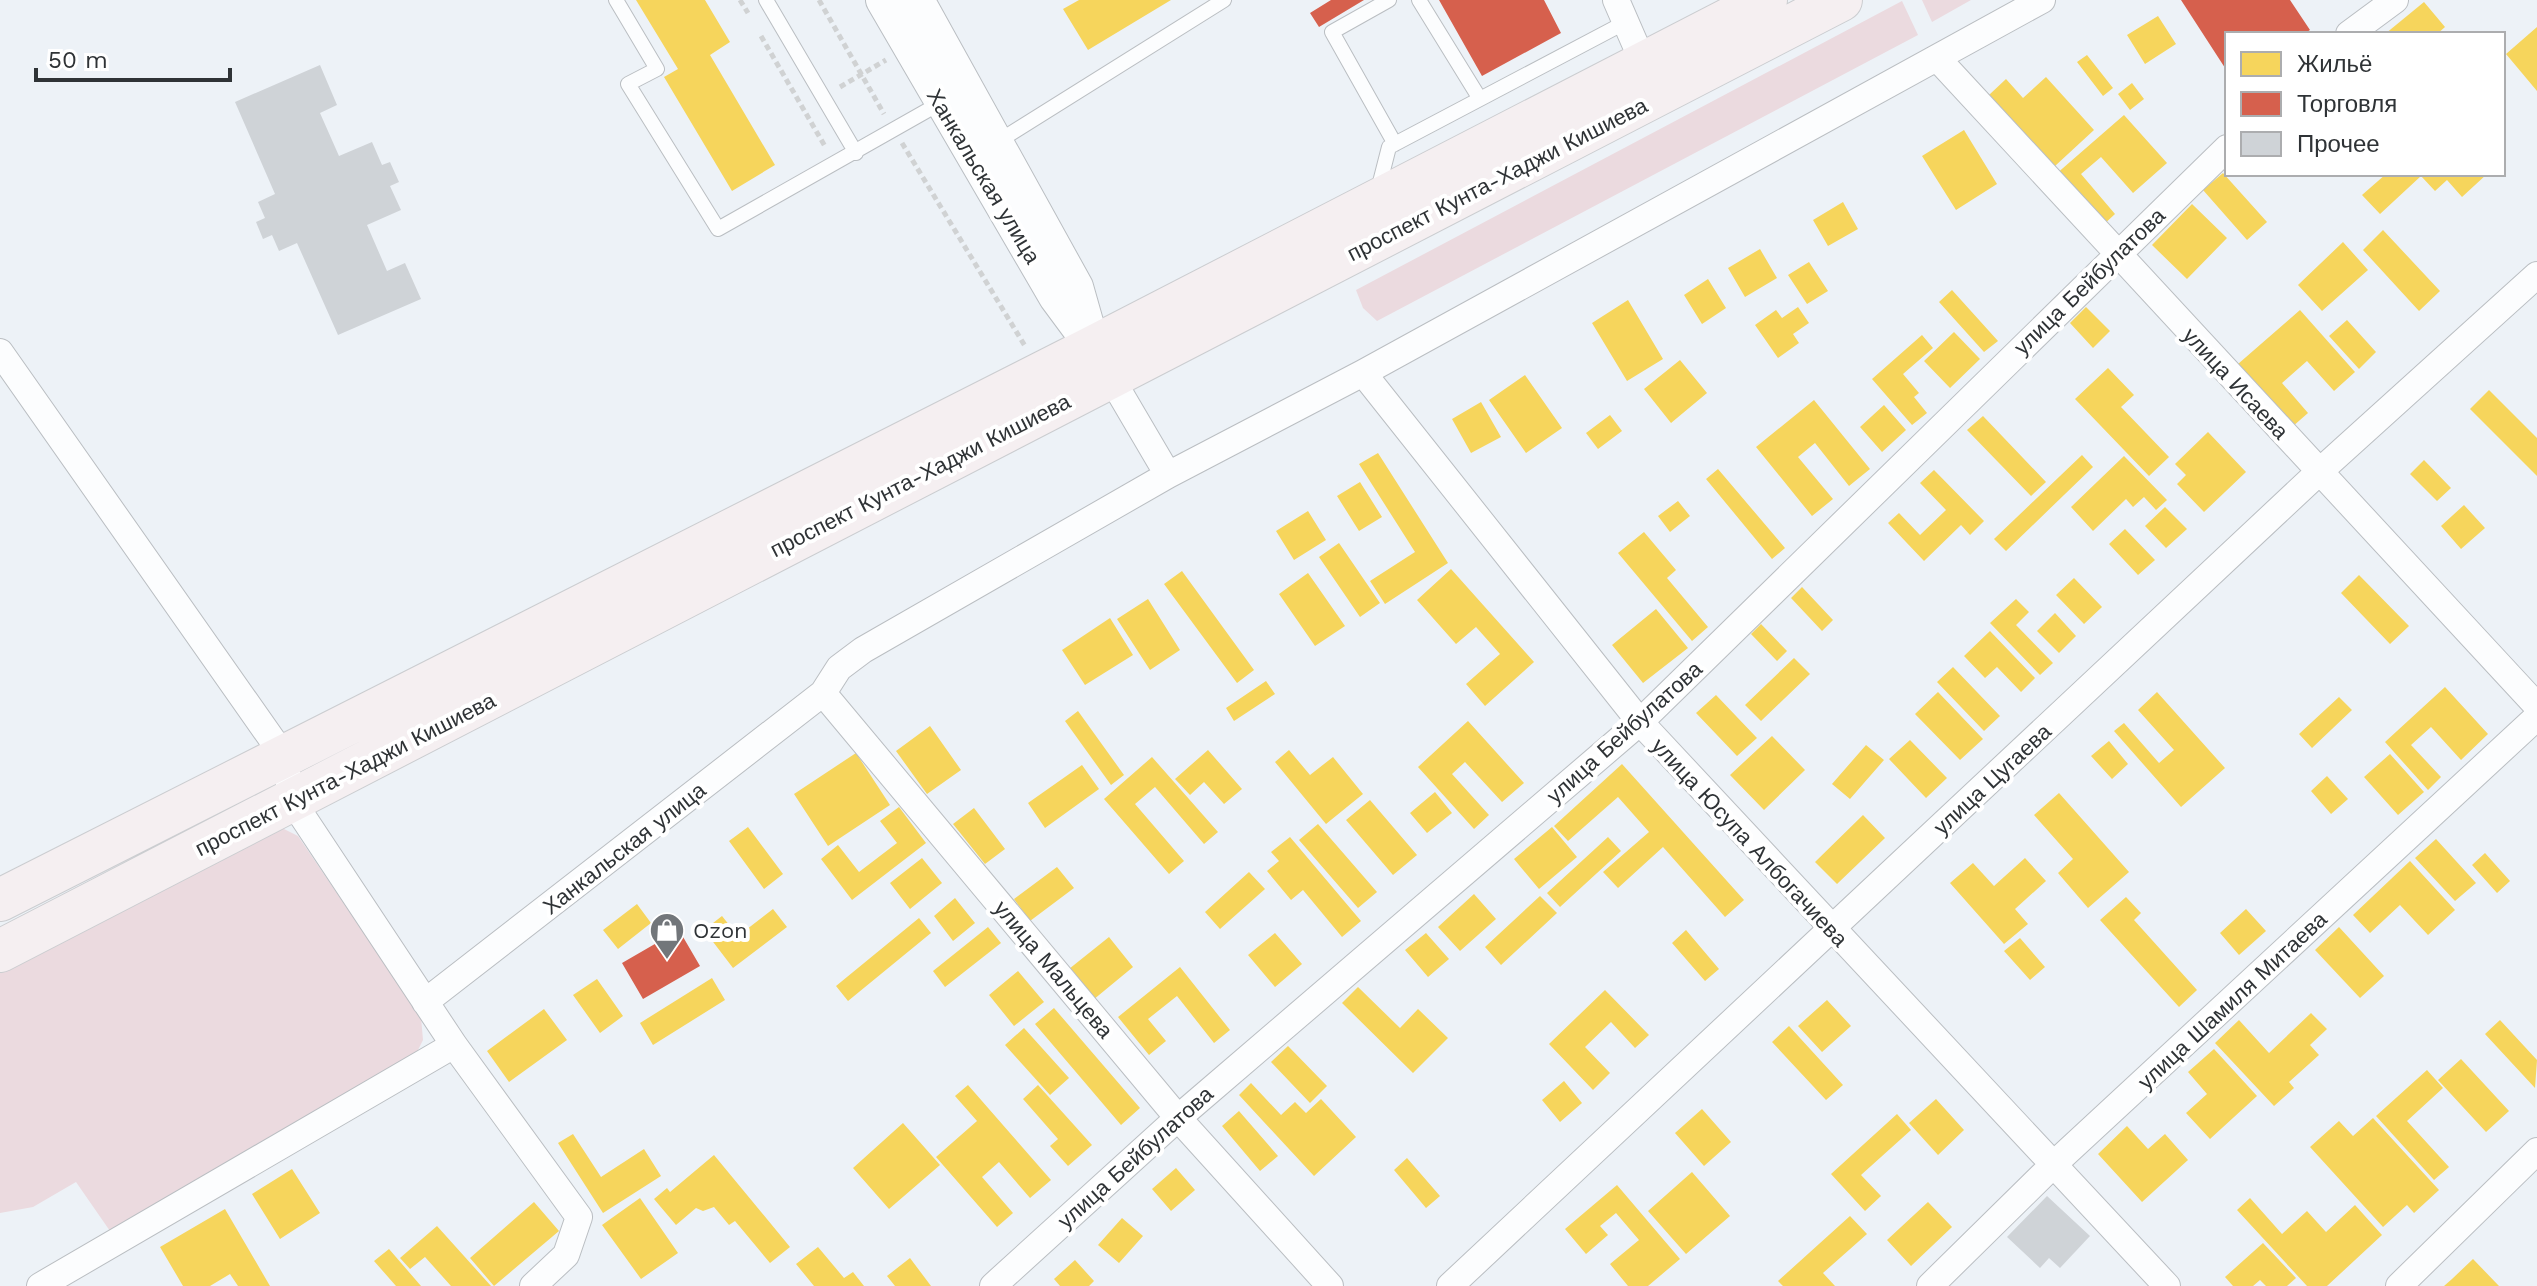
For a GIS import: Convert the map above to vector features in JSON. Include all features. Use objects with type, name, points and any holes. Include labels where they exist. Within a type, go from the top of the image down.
[{"type":"main road","name":"проспект Кунта-Хаджи Кишиева","points":[[0,951],[293,802],[1102,362],[1375,200],[1766,0]]},
{"type":"main road","name":"проспект Кунта-Хаджи Кишиева","points":[[0,900],[283,755],[1102,362],[1542,156],[1841,0]]},
{"type":"street","name":"Ханкальская улица","points":[[883,0],[953,96],[985,150],[1056,297],[1102,362]]},
{"type":"street","name":"Ханкальская улица","points":[[917,0],[935,31],[953,96]]},
{"type":"street","points":[[823,693],[839,668],[863,650],[1168,475],[1363,373],[2042,0]]},
{"type":"street","points":[[2352,32],[2395,0]]},
{"type":"street","points":[[1542,156],[1643,62],[1621,11]]},
{"type":"street","name":"улица Исаева","points":[[1937,58],[2537,706]]},
{"type":"street","name":"улица Бейбулатова","points":[[993,1286],[1178,1118],[1640,722],[2116,253],[2225,150]]},
{"type":"street","name":"улица Цугаева","points":[[1450,1286],[2319,472],[2537,275]]},
{"type":"street","points":[[0,352],[283,755],[293,802],[454,1045],[579,1217],[566,1255],[533,1286]]},
{"type":"street","points":[[1102,362],[1168,475]]},
{"type":"street","name":"улица Юсупа Албогачиева","points":[[1363,373],[1640,722],[2167,1286]]},
{"type":"street","name":"Ханкальская улица","points":[[425,1002],[823,693]]},
{"type":"street","name":"улица Мальцева","points":[[823,693],[1178,1118],[1330,1286]]},
{"type":"street","name":"улица Шамиля Митаева","points":[[1930,1286],[2053,1165],[2537,717]]},
{"type":"street","points":[[40,1286],[454,1045]]},
{"type":"street","points":[[2399,1286],[2537,1151]]},
{"type":"lane","points":[[616,0],[657,69],[628,84],[718,229],[953,96]]},
{"type":"lane","points":[[766,0],[856,153]]},
{"type":"lane","points":[[985,150],[1224,0]]},
{"type":"lane","points":[[1389,0],[1332,32],[1395,144]]},
{"type":"lane","points":[[1419,0],[1480,99]]},
{"type":"lane","points":[[1375,200],[1389,147],[1480,99],[1621,11]]},
{"type":"path","points":[[740,0],[835,164]]},
{"type":"path","points":[[819,0],[894,131],[1025,346]]},
{"type":"path","points":[[823,97],[935,31]]},
{"type":"shaded area","points":[[1922,0],[1971,0],[1932,22]]},
{"type":"shaded area","points":[[1902,1],[1918,35],[1377,321],[1363,308],[1356,290]]},
{"type":"shaded area","points":[[278,826],[298,836],[421,1017],[423,1040],[415,1056],[110,1231],[76,1182],[33,1207],[0,1213],[0,964]]},
{"type":"building: Жильё","points":[[636,0],[705,0],[730,42],[710,55],[775,165],[732,191],[664,77],[678,69]]},
{"type":"building: Жильё","points":[[1079,0],[1171,0],[1088,50],[1063,9]]},
{"type":"building: Жильё","points":[[2424,2],[2445,27],[2439,32],[2387,32]]},
{"type":"building: Жильё","points":[[2158,16],[2176,44],[2145,64],[2127,35]]},
{"type":"building: Жильё","points":[[2537,27],[2537,91],[2506,54]]},
{"type":"building: Жильё","points":[[2087,55],[2113,88],[2103,96],[2077,62]]},
{"type":"building: Жильё","points":[[2046,77],[2094,130],[2055,166],[1989,95],[2006,79],[2023,98]]},
{"type":"building: Жильё","points":[[2132,83],[2144,99],[2130,110],[2118,94]]},
{"type":"building: Жильё","points":[[2124,115],[2167,163],[2133,193],[2101,157],[2081,174],[2115,214],[2101,227],[2055,175]]},
{"type":"building: Жильё","points":[[1964,130],[1997,184],[1956,210],[1922,156]]},
{"type":"building: Жильё","points":[[2223,173],[2267,222],[2247,240],[2203,190]]},
{"type":"building: Жильё","points":[[2384,176],[2421,176],[2380,214],[2362,195]]},
{"type":"building: Жильё","points":[[2421,176],[2485,176],[2462,197],[2447,180],[2435,191]]},
{"type":"building: Жильё","points":[[1843,202],[1858,229],[1828,246],[1813,220]]},
{"type":"building: Жильё","points":[[2192,204],[2227,238],[2187,279],[2152,245]]},
{"type":"building: Жильё","points":[[2383,230],[2440,291],[2419,311],[2363,250]]},
{"type":"building: Жильё","points":[[2343,242],[2368,270],[2322,311],[2298,285]]},
{"type":"building: Жильё","points":[[1760,249],[1777,278],[1745,297],[1728,268]]},
{"type":"building: Жильё","points":[[1809,262],[1828,291],[1807,304],[1788,275]]},
{"type":"building: Жильё","points":[[1708,279],[1726,308],[1702,324],[1684,295]]},
{"type":"building: Жильё","points":[[1952,290],[1998,341],[1984,352],[1939,302]]},
{"type":"building: Жильё","points":[[1628,300],[1663,359],[1627,381],[1592,323]]},
{"type":"building: Жильё","points":[[1798,307],[1809,323],[1793,334],[1799,343],[1778,358],[1755,325],[1776,310],[1782,318]]},
{"type":"building: Жильё","points":[[2086,307],[2110,331],[2093,348],[2070,323]]},
{"type":"building: Жильё","points":[[2300,310],[2355,372],[2334,391],[2307,361],[2282,383],[2308,413],[2292,427],[2238,364]]},
{"type":"building: Жильё","points":[[2347,320],[2376,352],[2359,369],[2329,336]]},
{"type":"building: Жильё","points":[[1954,332],[1980,359],[1950,388],[1924,361]]},
{"type":"building: Жильё","points":[[1922,335],[1933,348],[1903,374],[1919,393],[1914,397],[1927,413],[1912,425],[1872,379]]},
{"type":"building: Жильё","points":[[1680,360],[1707,393],[1671,423],[1644,389]]},
{"type":"building: Жильё","points":[[2108,368],[2134,395],[2121,407],[2169,457],[2149,476],[2075,399]]},
{"type":"building: Жильё","points":[[1525,375],[1562,428],[1526,453],[1489,400]]},
{"type":"building: Жильё","points":[[2489,390],[2537,438],[2537,476],[2470,409]]},
{"type":"building: Жильё","points":[[1814,400],[1870,469],[1849,486],[1815,443],[1798,457],[1833,499],[1812,516],[1756,447]]},
{"type":"building: Жильё","points":[[1481,402],[1501,437],[1471,453],[1452,419]]},
{"type":"building: Жильё","points":[[1884,405],[1906,430],[1882,452],[1860,427]]},
{"type":"building: Жильё","points":[[1610,415],[1622,431],[1598,449],[1586,433]]},
{"type":"building: Жильё","points":[[1983,416],[2046,482],[2031,496],[1967,430]]},
{"type":"building: Жильё","points":[[2208,432],[2246,472],[2204,512],[2177,484],[2186,475],[2175,464]]},
{"type":"building: Жильё","points":[[1378,453],[1448,563],[1385,604],[1370,581],[1415,552],[1359,464]]},
{"type":"building: Жильё","points":[[2082,455],[2093,467],[2006,551],[1994,539]]},
{"type":"building: Жильё","points":[[2124,456],[2167,500],[2156,510],[2144,497],[2133,507],[2126,499],[2093,531],[2071,507]]},
{"type":"building: Жильё","points":[[2424,460],[2451,488],[2437,501],[2410,474]]},
{"type":"building: Жильё","points":[[1718,469],[1785,548],[1772,559],[1706,479]]},
{"type":"building: Жильё","points":[[1934,470],[1984,521],[1970,535],[1961,525],[1924,561],[1888,523],[1899,513],[1920,535],[1946,510],[1920,483]]},
{"type":"building: Жильё","points":[[1360,482],[1382,517],[1359,531],[1337,496]]},
{"type":"building: Жильё","points":[[1678,501],[1690,516],[1670,532],[1658,516]]},
{"type":"building: Жильё","points":[[2464,505],[2485,528],[2461,549],[2441,526]]},
{"type":"building: Жильё","points":[[2165,507],[2187,529],[2166,548],[2145,526]]},
{"type":"building: Жильё","points":[[1308,511],[1326,540],[1294,560],[1276,531]]},
{"type":"building: Жильё","points":[[2125,529],[2155,560],[2138,575],[2109,544]]},
{"type":"building: Жильё","points":[[1644,532],[1676,570],[1667,578],[1708,627],[1692,641],[1618,553]]},
{"type":"building: Жильё","points":[[1339,543],[1380,603],[1360,617],[1319,557]]},
{"type":"building: Жильё","points":[[1451,569],[1534,662],[1485,706],[1466,684],[1500,654],[1476,627],[1456,644],[1417,600]]},
{"type":"building: Жильё","points":[[1182,571],[1254,670],[1237,683],[1164,584]]},
{"type":"building: Жильё","points":[[1308,573],[1345,626],[1315,646],[1279,594]]},
{"type":"building: Жильё","points":[[2359,575],[2409,626],[2390,644],[2341,593]]},
{"type":"building: Жильё","points":[[2074,578],[2102,607],[2084,624],[2056,595]]},
{"type":"building: Жильё","points":[[1802,587],[1833,620],[1822,631],[1791,598]]},
{"type":"building: Жильё","points":[[1148,599],[1180,650],[1150,670],[1117,619]]},
{"type":"building: Жильё","points":[[2016,599],[2029,612],[2016,625],[2053,663],[2040,675],[1990,623]]},
{"type":"building: Жильё","points":[[1656,609],[1688,648],[1643,683],[1612,645]]},
{"type":"building: Жильё","points":[[2055,613],[2076,636],[2059,653],[2037,631]]},
{"type":"building: Жильё","points":[[1110,618],[1133,655],[1085,685],[1062,650]]},
{"type":"building: Жильё","points":[[1761,624],[1787,651],[1777,661],[1751,634]]},
{"type":"building: Жильё","points":[[1990,631],[2035,678],[2021,692],[1997,667],[1985,678],[1964,656]]},
{"type":"building: Жильё","points":[[1794,658],[1810,674],[1761,721],[1745,705]]},
{"type":"building: Жильё","points":[[1953,667],[2000,716],[1984,731],[1937,682]]},
{"type":"building: Жильё","points":[[1266,681],[1275,694],[1234,721],[1226,708]]},
{"type":"building: Жильё","points":[[2445,687],[2488,734],[2461,760],[2431,727],[2411,745],[2441,777],[2428,790],[2385,742]]},
{"type":"building: Жильё","points":[[1938,692],[1983,739],[1960,760],[1915,714]]},
{"type":"building: Жильё","points":[[2157,692],[2225,768],[2181,807],[2114,731],[2124,723],[2159,763],[2174,750],[2138,710]]},
{"type":"building: Жильё","points":[[1716,695],[1757,738],[1737,756],[1696,713]]},
{"type":"building: Жильё","points":[[2339,697],[2352,710],[2312,748],[2299,734]]},
{"type":"building: Жильё","points":[[1078,711],[1124,775],[1111,785],[1065,721]]},
{"type":"building: Жильё","points":[[1468,721],[1524,783],[1502,802],[1465,762],[1452,774],[1489,815],[1474,829],[1418,767]]},
{"type":"building: Жильё","points":[[930,726],[961,770],[927,794],[896,751]]},
{"type":"building: Жильё","points":[[1772,736],[1805,770],[1764,810],[1730,775]]},
{"type":"building: Жильё","points":[[1910,740],[1947,778],[1926,798],[1889,759]]},
{"type":"building: Жильё","points":[[2109,741],[2128,764],[2112,779],[2091,756]]},
{"type":"building: Жильё","points":[[1866,745],[1884,760],[1850,799],[1832,784]]},
{"type":"building: Жильё","points":[[1208,750],[1242,789],[1224,804],[1204,782],[1190,795],[1175,779]]},
{"type":"building: Жильё","points":[[1289,750],[1310,775],[1333,757],[1363,794],[1326,824],[1275,762]]},
{"type":"building: Жильё","points":[[856,753],[890,805],[828,846],[794,794]]},
{"type":"building: Жильё","points":[[2390,754],[2424,792],[2398,815],[2364,777]]},
{"type":"building: Жильё","points":[[1152,757],[1218,832],[1204,844],[1155,787],[1135,804],[1184,861],[1169,874],[1104,799]]},
{"type":"building: Жильё","points":[[1622,764],[1744,900],[1725,917],[1663,847],[1618,888],[1603,872],[1649,832],[1618,797],[1568,841],[1554,826]]},
{"type":"building: Жильё","points":[[1082,765],[1099,789],[1045,828],[1028,803]]},
{"type":"building: Жильё","points":[[2327,776],[2348,799],[2331,814],[2311,791]]},
{"type":"building: Жильё","points":[[1435,792],[1452,813],[1427,833],[1410,813]]},
{"type":"building: Жильё","points":[[2059,793],[2129,872],[2088,908],[2058,873],[2073,859],[2034,815]]},
{"type":"building: Жильё","points":[[1370,800],[1417,855],[1393,875],[1346,820]]},
{"type":"building: Жильё","points":[[899,807],[926,843],[852,900],[821,859],[838,845],[859,872],[897,843],[880,821]]},
{"type":"building: Жильё","points":[[974,808],[1005,849],[985,864],[953,824]]},
{"type":"building: Жильё","points":[[1863,815],[1885,838],[1837,884],[1815,862]]},
{"type":"building: Жильё","points":[[1318,824],[1377,892],[1358,908],[1299,840]]},
{"type":"building: Жильё","points":[[748,827],[783,874],[764,889],[729,841]]},
{"type":"building: Жильё","points":[[1552,827],[1577,857],[1539,889],[1514,859]]},
{"type":"building: Жильё","points":[[1290,837],[1361,921],[1342,937],[1303,890],[1291,900],[1267,871],[1279,861],[1271,852]]},
{"type":"building: Жильё","points":[[1608,837],[1621,851],[1560,907],[1547,893]]},
{"type":"building: Жильё","points":[[2436,839],[2476,883],[2455,901],[2415,858]]},
{"type":"building: Жильё","points":[[2485,853],[2510,881],[2497,893],[2472,865]]},
{"type":"building: Жильё","points":[[922,858],[942,883],[910,909],[890,883]]},
{"type":"building: Жильё","points":[[2025,858],[2046,881],[2015,909],[2028,924],[2004,944],[1950,883],[1973,863],[1994,886]]},
{"type":"building: Жильё","points":[[2410,861],[2455,910],[2428,935],[2400,905],[2370,933],[2353,915]]},
{"type":"building: Жильё","points":[[1057,867],[1074,888],[1030,921],[1014,899]]},
{"type":"building: Жильё","points":[[1249,872],[1265,889],[1220,929],[1205,912]]},
{"type":"building: Жильё","points":[[1474,894],[1496,919],[1460,951],[1438,927]]},
{"type":"building: Жильё","points":[[1540,896],[1557,913],[1501,965],[1485,947]]},
{"type":"building: Жильё","points":[[2126,897],[2141,913],[2134,920],[2197,990],[2179,1007],[2100,920]]},
{"type":"building: Жильё","points":[[955,898],[975,923],[953,941],[934,916]]},
{"type":"building: Жильё","points":[[637,904],[651,923],[618,949],[603,930]]},
{"type":"building: Жильё","points":[[773,909],[787,927],[733,968],[704,930],[722,916],[738,936]]},
{"type":"building: Жильё","points":[[2246,909],[2266,931],[2239,955],[2220,933]]},
{"type":"building: Жильё","points":[[919,918],[931,933],[848,1001],[836,986]]},
{"type":"building: Жильё","points":[[988,927],[1001,943],[945,987],[933,971]]},
{"type":"building: Жильё","points":[[2339,927],[2384,976],[2360,998],[2315,950]]},
{"type":"building: Жильё","points":[[1686,930],[1719,969],[1705,981],[1672,943]]},
{"type":"building: Жильё","points":[[1275,933],[1302,964],[1275,987],[1248,955]]},
{"type":"building: Жильё","points":[[1426,933],[1449,959],[1428,977],[1405,950]]},
{"type":"building: Жильё","points":[[1109,937],[1133,967],[1093,1000],[1069,969]]},
{"type":"building: Жильё","points":[[2020,938],[2045,967],[2030,980],[2004,951]]},
{"type":"building: Жильё","points":[[1180,967],[1230,1030],[1214,1043],[1177,996],[1148,1019],[1166,1041],[1149,1055],[1118,1017]]},
{"type":"building: Жильё","points":[[1018,971],[1044,1002],[1014,1026],[989,995]]},
{"type":"building: Жильё","points":[[712,978],[725,1000],[653,1045],[640,1023]]},
{"type":"building: Жильё","points":[[597,979],[623,1016],[600,1033],[573,995]]},
{"type":"building: Жильё","points":[[1358,987],[1400,1028],[1418,1009],[1448,1038],[1413,1073],[1342,1003]]},
{"type":"building: Жильё","points":[[1605,990],[1649,1035],[1635,1048],[1611,1022],[1585,1047],[1610,1073],[1593,1090],[1549,1044]]},
{"type":"building: Жильё","points":[[1827,1000],[1851,1026],[1822,1052],[1798,1026]]},
{"type":"building: Жильё","points":[[1054,1008],[1140,1108],[1121,1125],[1035,1024]]},
{"type":"building: Жильё","points":[[544,1009],[567,1040],[509,1082],[487,1051]]},
{"type":"building: Жильё","points":[[2311,1013],[2327,1029],[2310,1045],[2319,1055],[2289,1082],[2294,1088],[2274,1106],[2215,1043],[2239,1020],[2269,1053]]},
{"type":"building: Жильё","points":[[2500,1020],[2537,1060],[2535,1088],[2485,1034]]},
{"type":"building: Жильё","points":[[1789,1026],[1843,1085],[1826,1100],[1772,1042]]},
{"type":"building: Жильё","points":[[1024,1028],[1069,1078],[1050,1095],[1005,1045]]},
{"type":"building: Жильё","points":[[1288,1046],[1327,1086],[1310,1103],[1271,1062]]},
{"type":"building: Жильё","points":[[2214,1049],[2257,1096],[2210,1139],[2186,1113],[2207,1094],[2188,1072]]},
{"type":"building: Жильё","points":[[2461,1059],[2509,1111],[2486,1132],[2438,1080]]},
{"type":"building: Жильё","points":[[2427,1070],[2443,1088],[2407,1121],[2449,1167],[2434,1180],[2376,1116]]},
{"type":"building: Жильё","points":[[1564,1081],[1582,1103],[1560,1122],[1542,1100]]},
{"type":"building: Жильё","points":[[1251,1083],[1281,1115],[1295,1102],[1306,1113],[1321,1099],[1356,1137],[1314,1176],[1239,1095]]},
{"type":"building: Жильё","points":[[968,1085],[1051,1180],[1030,1198],[999,1162],[982,1177],[1013,1213],[997,1227],[936,1157],[977,1121],[955,1096]]},
{"type":"building: Жильё","points":[[1038,1085],[1092,1145],[1068,1166],[1050,1146],[1058,1139],[1023,1099]]},
{"type":"building: Жильё","points":[[1936,1099],[1964,1130],[1938,1155],[1909,1123]]},
{"type":"building: Жильё","points":[[1702,1109],[1731,1142],[1704,1166],[1675,1133]]},
{"type":"building: Жильё","points":[[1239,1111],[1278,1156],[1260,1171],[1222,1126]]},
{"type":"building: Жильё","points":[[1897,1114],[1911,1130],[1861,1175],[1881,1196],[1865,1211],[1831,1174]]},
{"type":"building: Жильё","points":[[2373,1118],[2439,1190],[2414,1213],[2407,1205],[2383,1227],[2310,1147],[2339,1121],[2353,1136]]},
{"type":"building: Жильё","points":[[903,1123],[940,1165],[889,1209],[853,1168]]},
{"type":"building: Жильё","points":[[2127,1126],[2148,1149],[2165,1134],[2188,1160],[2142,1202],[2098,1154]]},
{"type":"building: Жильё","points":[[573,1134],[601,1177],[644,1149],[661,1176],[603,1213],[558,1143]]},
{"type":"building: Жильё","points":[[714,1155],[790,1247],[770,1263],[735,1221],[729,1225],[714,1207],[703,1211],[696,1208],[676,1225],[654,1199],[667,1188],[670,1192]]},
{"type":"building: Жильё","points":[[1407,1158],[1440,1196],[1426,1208],[1394,1170]]},
{"type":"building: Жильё","points":[[1176,1168],[1195,1190],[1171,1211],[1152,1189]]},
{"type":"building: Жильё","points":[[292,1169],[320,1213],[280,1239],[252,1194]]},
{"type":"building: Жильё","points":[[1692,1172],[1730,1216],[1686,1254],[1648,1211]]},
{"type":"building: Жильё","points":[[1617,1185],[1680,1259],[1648,1286],[1628,1286],[1610,1264],[1639,1240],[1616,1213],[1600,1226],[1608,1235],[1586,1254],[1565,1229]]},
{"type":"building: Жильё","points":[[640,1198],[678,1253],[641,1279],[602,1225]]},
{"type":"building: Жильё","points":[[2250,1198],[2282,1234],[2307,1211],[2326,1232],[2355,1205],[2382,1235],[2327,1286],[2307,1286],[2237,1210]]},
{"type":"building: Жильё","points":[[534,1202],[559,1231],[494,1286],[470,1258]]},
{"type":"building: Жильё","points":[[1928,1202],[1952,1227],[1911,1266],[1887,1240]]},
{"type":"building: Жильё","points":[[225,1209],[270,1286],[238,1286],[230,1274],[210,1286],[183,1286],[160,1247]]},
{"type":"building: Жильё","points":[[1850,1216],[1867,1234],[1823,1273],[1835,1286],[1783,1286],[1778,1281]]},
{"type":"building: Жильё","points":[[1122,1218],[1143,1236],[1119,1263],[1098,1245]]},
{"type":"building: Жильё","points":[[437,1226],[491,1286],[451,1286],[425,1257],[410,1269],[400,1258]]},
{"type":"building: Жильё","points":[[2263,1243],[2296,1278],[2287,1286],[2266,1286],[2260,1280],[2253,1286],[2233,1286],[2225,1277]]},
{"type":"building: Жильё","points":[[818,1247],[844,1278],[853,1272],[864,1286],[814,1286],[796,1264]]},
{"type":"building: Жильё","points":[[389,1249],[421,1286],[396,1286],[374,1261]]},
{"type":"building: Жильё","points":[[910,1258],[931,1286],[895,1286],[887,1276]]},
{"type":"building: Жильё","points":[[2473,1259],[2499,1286],[2444,1286],[2452,1279]]},
{"type":"building: Жильё","points":[[1075,1260],[1094,1281],[1089,1286],[1060,1286],[1054,1279]]},
{"type":"building: Торговля","points":[[1331,0],[1364,0],[1319,27],[1310,13]]},
{"type":"building: Торговля","points":[[1439,0],[1544,0],[1561,33],[1482,76]]},
{"type":"building: Торговля","points":[[2181,0],[2290,0],[2310,30],[2225,32],[2225,68]]},
{"type":"building: Торговля","points":[[679,930],[700,966],[643,999],[622,963]]},
{"type":"building: Прочее","points":[[320,65],[337,105],[320,113],[339,156],[372,142],[382,165],[390,162],[399,182],[390,186],[401,210],[367,225],[387,271],[405,263],[421,299],[338,335],[297,243],[279,251],[272,235],[263,239],[256,222],[265,218],[258,202],[275,194],[235,102]]},
{"type":"building: Прочее","points":[[2047,1196],[2090,1236],[2060,1268],[2049,1258],[2040,1268],[2007,1237]]},
{"type":"place","name":"Ozon","points":[[667,961]]}]
